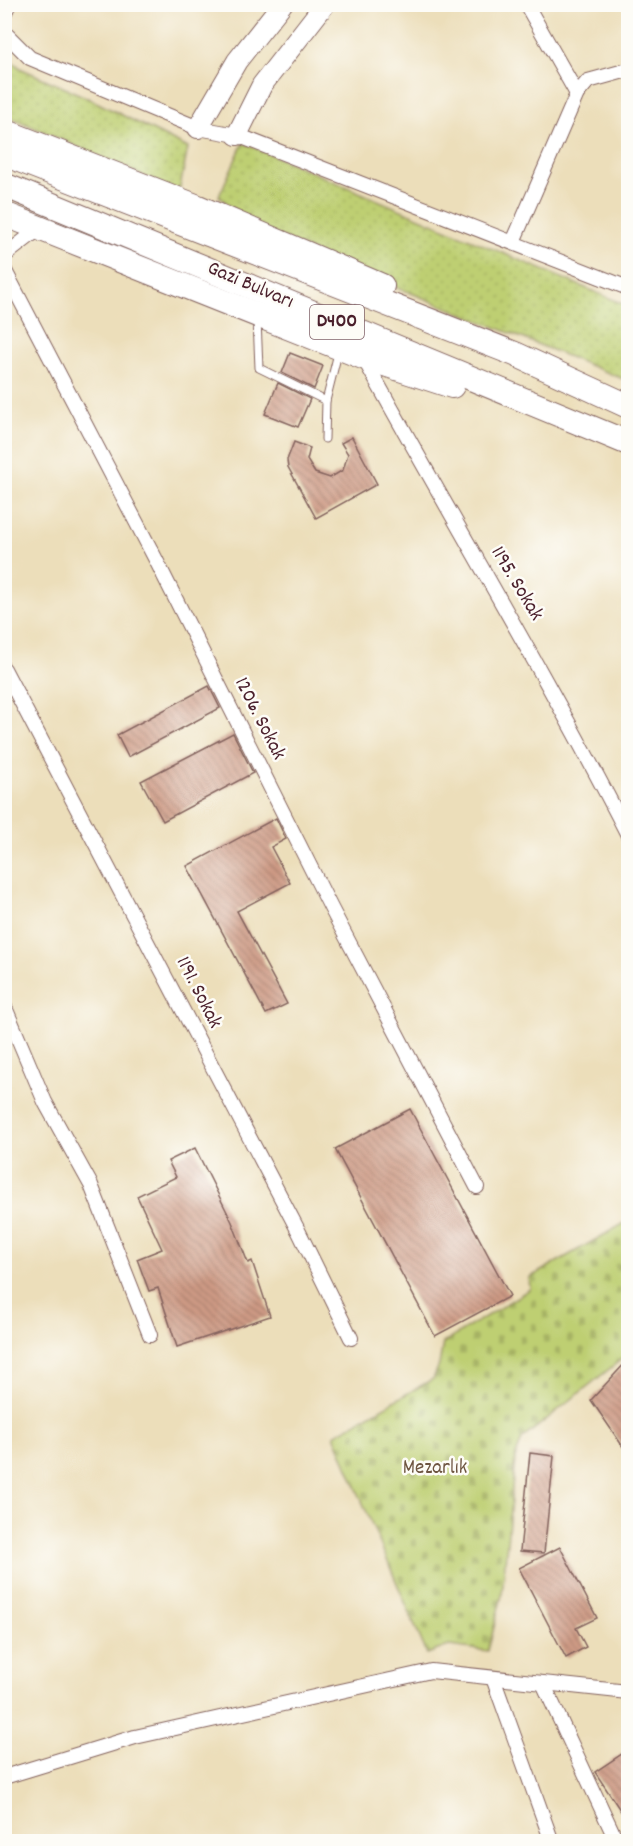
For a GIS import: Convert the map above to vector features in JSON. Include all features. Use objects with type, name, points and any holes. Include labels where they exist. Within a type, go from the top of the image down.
[{"type":"highway","name":"Gazi Bulvarı","points":[[8,139],[56,175],[515,354],[628,406]]},
{"type":"highway","points":[[8,139],[198,207],[421,302],[515,354]]},
{"type":"highway","name":"Gazi Bulvarı","points":[[4,185],[628,443]]},
{"type":"highway","points":[[4,214],[363,357],[628,443]]},
{"type":"street","points":[[4,14],[9,4]]},
{"type":"street","points":[[198,128],[237,62],[282,4]]},
{"type":"street","points":[[237,135],[262,85],[325,4]]},
{"type":"street","points":[[526,4],[577,94]]},
{"type":"street","points":[[4,32],[30,58],[198,128],[237,135],[628,288]]},
{"type":"street","points":[[513,242],[577,94],[588,81],[628,70]]},
{"type":"street","points":[[4,256],[40,228]]},
{"type":"street","name":"1206. Sokak","points":[[4,269],[155,558],[331,908],[477,1187]]},
{"type":"street","name":"1195. Sokak","points":[[363,357],[447,511],[527,644],[628,835]]},
{"type":"street","name":"1191. Sokak","points":[[4,669],[299,1232],[351,1338]]},
{"type":"street","points":[[4,1005],[45,1102],[91,1185],[150,1335]]},
{"type":"street","points":[[4,1777],[135,1737],[368,1683],[430,1671],[628,1692]]},
{"type":"street","points":[[493,1678],[552,1842]]},
{"type":"street","points":[[543,1683],[617,1842]]},
{"type":"lane","points":[[257,315],[259,368],[326,401]]},
{"type":"lane","points":[[325,439],[326,401],[339,347]]},
{"type":"green space","points":[[4,55],[22,69],[90,99],[188,148],[179,192],[10,117],[5,111]]},
{"type":"green space","points":[[243,143],[628,306],[628,381],[352,269],[247,222],[219,196]]},
{"type":"green space","name":"Mezarlık","points":[[628,1221],[628,1354],[522,1439],[515,1458],[502,1595],[488,1651],[449,1646],[427,1654],[334,1435],[433,1379],[439,1365],[443,1343],[530,1289],[529,1278]]},
{"type":"building","points":[[290,353],[323,366],[314,389],[282,373]]},
{"type":"building","points":[[278,383],[310,399],[298,427],[265,414]]},
{"type":"building","points":[[352,437],[377,484],[316,518],[288,467],[287,460],[294,442],[310,448],[307,460],[315,473],[330,478],[343,470],[348,454],[341,443]]},
{"type":"building","points":[[209,686],[220,708],[128,757],[117,735]]},
{"type":"building","points":[[233,733],[253,773],[163,821],[141,781]]},
{"type":"building","points":[[276,818],[286,839],[271,847],[290,883],[237,911],[287,1004],[266,1014],[187,866]]},
{"type":"building","points":[[410,1109],[510,1296],[435,1336],[335,1149]]},
{"type":"building","points":[[195,1148],[232,1222],[248,1263],[252,1261],[270,1316],[177,1347],[158,1288],[149,1291],[137,1259],[162,1249],[137,1196],[176,1177],[168,1161]]},
{"type":"building","points":[[628,1360],[628,1454],[591,1400]]},
{"type":"building","points":[[530,1453],[554,1456],[544,1553],[520,1551]]},
{"type":"building","points":[[560,1547],[597,1618],[576,1628],[586,1647],[566,1658],[519,1568]]},
{"type":"building","points":[[628,1750],[628,1822],[595,1772]]}]
